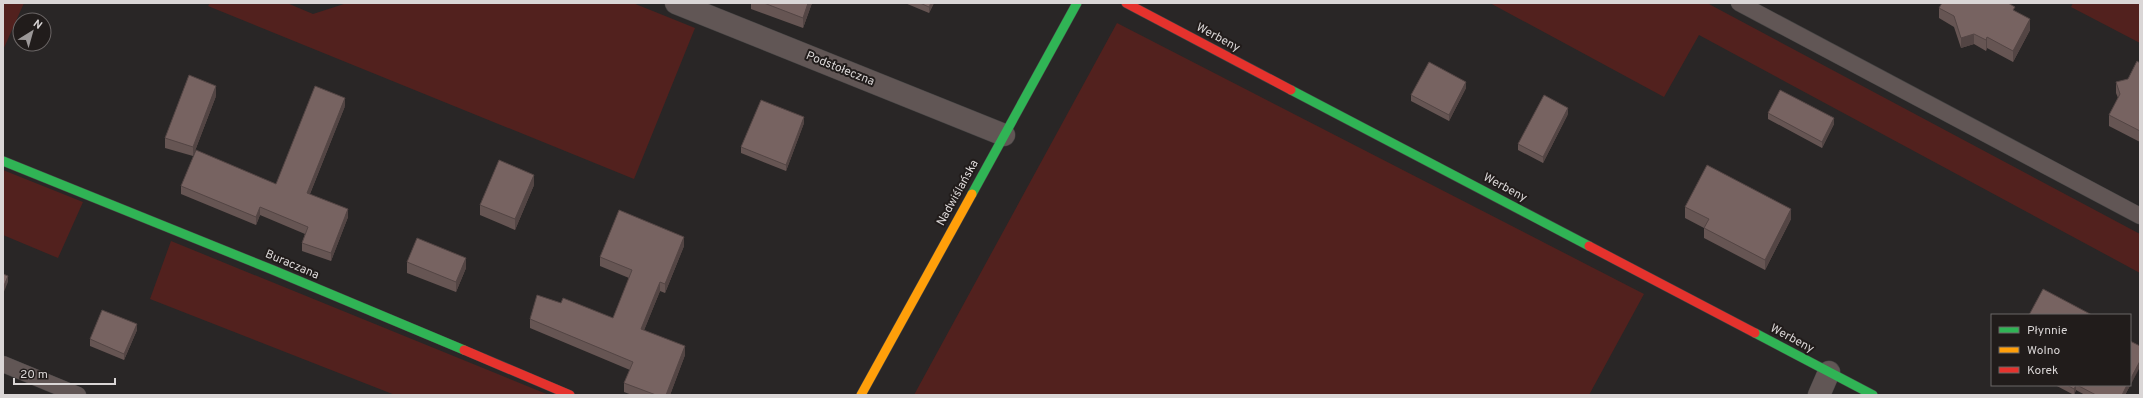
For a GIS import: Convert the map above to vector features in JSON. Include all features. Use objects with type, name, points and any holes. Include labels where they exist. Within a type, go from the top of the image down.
[{"type":"street","name":"Podstołeczna","points":[[676,3],[1004,135]]},
{"type":"street","name":"Nadwiślańska","points":[[861,395],[1077,3]]},
{"type":"street","name":"Werbeny","points":[[1126,3],[1873,395]]},
{"type":"street","name":"Buraczana","points":[[3,161],[273,270],[570,395]]},
{"type":"street","points":[[1819,395],[1829,372]]},
{"type":"lane","points":[[1739,3],[2140,216]]},
{"type":"lane","points":[[3,364],[78,395]]},
{"type":"shaded area","points":[[3,3],[24,3],[20,12],[12,12],[12,30],[3,50]]},
{"type":"shaded area","points":[[210,3],[287,3],[313,14],[347,3],[633,3],[695,28],[634,179],[208,6]]},
{"type":"shaded area","points":[[1490,3],[1707,3],[2140,234],[2140,273],[1699,35],[1664,97]]},
{"type":"shaded area","points":[[2073,3],[2140,3],[2140,43],[2071,7]]},
{"type":"shaded area","points":[[1117,23],[1644,294],[1589,395],[914,395]]},
{"type":"shaded area","points":[[3,170],[83,202],[58,258],[3,235]]},
{"type":"shaded area","points":[[171,241],[549,395],[395,395],[150,299]]},
{"type":"building","points":[[764,3],[808,3],[803,18]]},
{"type":"building","points":[[920,3],[931,3],[929,7]]},
{"type":"building","points":[[1942,3],[2008,3],[2015,7],[2013,10],[2030,19],[2013,51],[1987,37],[1986,40],[1974,34],[1961,38],[1954,16],[1939,8]]},
{"type":"building","points":[[2137,61],[2140,63],[2140,131],[2109,115],[2120,94],[2116,82],[2128,79]]},
{"type":"building","points":[[1429,62],[1466,82],[1449,115],[1411,95]]},
{"type":"building","points":[[189,75],[216,86],[193,147],[165,138]]},
{"type":"building","points":[[315,86],[345,98],[307,193],[348,209],[331,253],[302,243],[308,227],[260,207],[256,217],[181,186],[196,150],[276,184]]},
{"type":"building","points":[[1780,90],[1834,118],[1822,142],[1768,113]]},
{"type":"building","points":[[1544,95],[1568,108],[1543,157],[1518,144]]},
{"type":"building","points":[[761,100],[804,117],[786,165],[741,147]]},
{"type":"building","points":[[499,160],[534,175],[515,219],[480,205]]},
{"type":"building","points":[[1707,165],[1791,209],[1765,260],[1704,228],[1709,219],[1685,207]]},
{"type":"building","points":[[619,210],[684,237],[665,284],[660,282],[641,329],[685,346],[666,395],[656,395],[624,383],[633,362],[530,319],[537,295],[561,303],[563,298],[613,318],[632,270],[600,257]]},
{"type":"building","points":[[417,238],[466,258],[456,282],[407,262]]},
{"type":"building","points":[[3,274],[8,276],[3,288]]},
{"type":"building","points":[[2043,289],[2090,314],[2030,314]]},
{"type":"building","points":[[102,310],[137,324],[124,354],[90,339]]},
{"type":"building","points":[[2131,342],[2140,346],[2140,361],[2131,378]]},
{"type":"building","points":[[2069,386],[2076,386],[2074,389]]},
{"type":"building","points":[[2079,386],[2126,386],[2122,395],[2096,395]]},
{"type":"traffic: fast","points":[[972,194],[1077,3]]},
{"type":"traffic: fast","points":[[1291,90],[1589,246]]},
{"type":"traffic: fast","points":[[3,161],[273,270],[464,350]]},
{"type":"traffic: fast","points":[[1755,333],[1873,395]]},
{"type":"traffic: slow","points":[[861,395],[972,194]]},
{"type":"traffic: jam","points":[[1126,3],[1291,90]]},
{"type":"traffic: jam","points":[[1589,246],[1755,333]]},
{"type":"traffic: jam","points":[[464,350],[570,395]]}]
